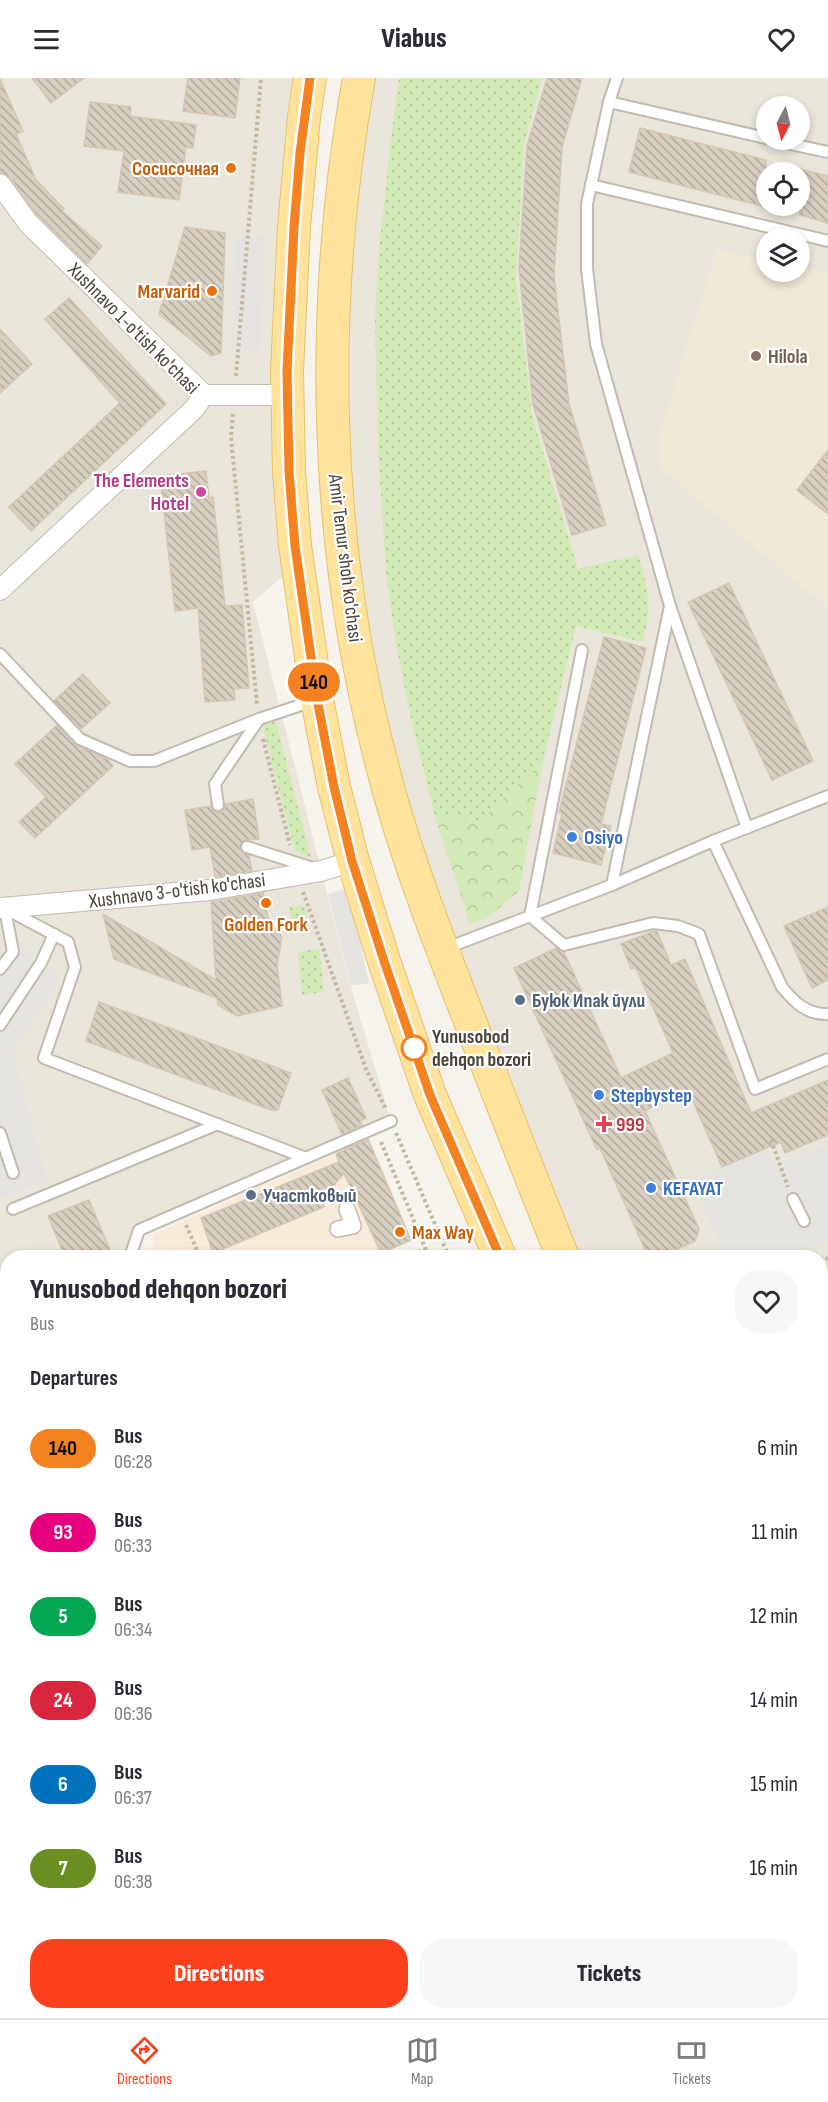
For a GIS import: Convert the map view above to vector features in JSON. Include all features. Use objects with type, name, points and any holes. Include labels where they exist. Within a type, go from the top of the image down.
[{"type":"main road","points":[[310,78],[304,117],[294,227],[288,395],[289,472],[295,546],[317,699],[334,787],[352,861],[430,1095],[497,1250]]},
{"type":"main road","name":"Amir Temur shoh ko'chasi","points":[[359,78],[337,242],[332,407],[334,467],[342,553],[367,704],[402,834],[442,950],[560,1250]]},
{"type":"street","name":"Xushnavo 1-o'tish ko'chasi","points":[[0,184],[28,223],[204,395],[194,409],[0,590]]},
{"type":"street","points":[[204,395],[288,395]]},
{"type":"street","name":"Xushnavo 3-o'tish ko'chasi","points":[[2,908],[210,890],[321,871],[352,861]]},
{"type":"street","points":[[338,1229],[353,1226],[347,1209]]},
{"type":"lane","points":[[617,78],[609,102],[587,204],[586,237],[590,306],[596,344],[669,606],[747,828]]},
{"type":"lane","points":[[609,102],[756,136]]},
{"type":"lane","points":[[810,148],[828,152]]},
{"type":"lane","points":[[591,185],[828,241]]},
{"type":"lane","points":[[612,885],[669,606]]},
{"type":"lane","points":[[530,916],[582,650]]},
{"type":"lane","points":[[0,654],[80,739],[130,761],[154,761],[259,719],[317,699]]},
{"type":"lane","points":[[218,805],[215,784],[259,719]]},
{"type":"lane","points":[[442,950],[612,885],[713,841],[828,796]]},
{"type":"lane","points":[[713,841],[782,987],[792,1000],[806,1011],[828,1014]]},
{"type":"lane","points":[[248,847],[321,871]]},
{"type":"lane","points":[[2,908],[68,942],[75,967],[44,1058],[306,1158]]},
{"type":"lane","points":[[0,969],[13,952],[2,908]]},
{"type":"lane","points":[[530,916],[564,945],[653,923],[678,926],[699,934],[755,1089],[828,1059]]},
{"type":"lane","points":[[0,1025],[41,963],[54,934]]},
{"type":"lane","points":[[132,1250],[139,1230],[391,1121]]},
{"type":"lane","points":[[13,1209],[218,1124]]},
{"type":"lane","points":[[0,1133],[13,1173]]},
{"type":"lane","points":[[793,1199],[804,1221]]},
{"type":"path","points":[[375,1128],[426,1249]]},
{"type":"path","points":[[771,1140],[793,1199]]},
{"type":"path","points":[[180,1212],[197,1250]]},
{"type":"shaded area","points":[[0,78],[302,78],[289,571],[253,602],[352,991],[391,1121],[139,1230],[132,1250],[0,1250]]},
{"type":"shaded area","points":[[359,78],[828,78],[828,1250],[560,1250],[402,834],[334,467]]},
{"type":"shaded area","points":[[264,235],[260,352],[231,350],[236,239]]},
{"type":"shaded area","name":"Hilola","points":[[716,250],[756,258],[756,282],[810,282],[810,269],[828,273],[828,608],[660,468],[659,438]]},
{"type":"shaded area","points":[[349,888],[369,984],[351,985],[328,894]]},
{"type":"shaded area","points":[[19,945],[61,979],[13,1052],[47,1181],[0,1198],[0,976]]},
{"type":"shaded area","points":[[828,1144],[828,1241],[807,1250],[722,1250],[692,1181],[768,1149],[775,1166]]},
{"type":"shaded area","points":[[336,1154],[379,1250],[152,1250],[154,1234]]},
{"type":"green space","points":[[399,78],[542,78],[524,145],[516,278],[532,415],[578,569],[638,555],[648,598],[648,618],[643,642],[576,626],[543,761],[480,821],[434,814],[396,644],[386,573],[378,447],[375,320],[378,260]]},
{"type":"green space","points":[[276,721],[311,858],[295,851],[262,725]]},
{"type":"green space","points":[[543,761],[519,891],[488,918],[470,924],[434,814],[480,821]]},
{"type":"green space","points":[[305,906],[308,931],[295,933],[289,907]]},
{"type":"green space","points":[[319,948],[324,992],[302,995],[298,953]]},
{"type":"building","points":[[32,78],[84,78],[51,103]]},
{"type":"building","points":[[188,78],[240,78],[235,118],[183,111]]},
{"type":"building","points":[[547,78],[582,78],[562,147],[554,276],[569,404],[606,525],[572,535],[533,404],[519,268],[527,146]]},
{"type":"building","points":[[0,79],[23,131],[16,134],[36,180],[64,209],[62,211],[102,246],[87,264],[36,214],[10,177],[0,172]]},
{"type":"building","points":[[90,102],[131,107],[130,116],[196,125],[193,148],[186,147],[179,200],[118,192],[124,151],[84,146]]},
{"type":"building","points":[[640,128],[766,160],[766,162],[756,162],[756,204],[629,172]]},
{"type":"building","points":[[810,172],[828,176],[828,223],[804,216],[810,216]]},
{"type":"building","points":[[185,227],[225,233],[221,353],[211,356],[159,314]]},
{"type":"building","points":[[69,298],[166,404],[31,531],[9,507],[120,403],[45,319]]},
{"type":"building","points":[[0,329],[32,364],[0,393]]},
{"type":"building","points":[[828,450],[828,514],[797,490]]},
{"type":"building","points":[[206,471],[209,498],[213,497],[225,606],[242,605],[249,688],[234,689],[235,700],[205,702],[198,608],[175,611],[160,476]]},
{"type":"building","points":[[729,583],[813,761],[772,780],[688,602]]},
{"type":"building","points":[[604,637],[646,648],[601,824],[611,826],[601,865],[553,853],[562,814],[559,812]]},
{"type":"building","points":[[83,674],[110,703],[81,729],[54,701]]},
{"type":"building","points":[[57,725],[75,744],[107,759],[113,766],[35,838],[19,822],[46,797],[15,764]]},
{"type":"building","points":[[253,799],[259,839],[245,840],[240,848],[249,856],[252,871],[215,877],[210,847],[192,850],[185,810],[211,806],[215,812],[220,812],[225,808],[225,804]]},
{"type":"building","points":[[263,893],[268,917],[282,937],[277,965],[282,1006],[237,1016],[218,1005],[217,998],[114,959],[103,914],[216,980],[211,902]]},
{"type":"building","points":[[828,907],[828,980],[812,988],[784,926]]},
{"type":"building","points":[[657,931],[671,965],[685,959],[751,1113],[828,1080],[828,1135],[785,1153],[781,1142],[722,1167],[688,1090],[645,1111],[699,1229],[695,1241],[675,1250],[645,1250],[600,1148],[597,1150],[514,968],[556,948],[564,952],[621,1078],[673,1053],[636,968],[631,969],[621,944]]},
{"type":"building","points":[[99,1002],[291,1073],[278,1110],[271,1110],[86,1041]]},
{"type":"building","points":[[348,1078],[366,1118],[360,1121],[362,1125],[342,1134],[322,1090]]},
{"type":"building","points":[[368,1139],[411,1240],[388,1250],[380,1250],[344,1173],[324,1197],[324,1207],[220,1250],[212,1250],[201,1218],[339,1162],[336,1154]]},
{"type":"building","points":[[89,1200],[110,1250],[62,1250],[48,1216]]},
{"type":"bus line","name":"140","points":[[310,78],[300,153],[294,227],[287,371],[289,472],[295,546],[317,699],[334,787],[352,861],[384,961],[430,1095],[497,1250]]},
{"type":"place","name":"Сосисочная","points":[[231,168]]},
{"type":"place","name":"Marvarid","points":[[212,291]]},
{"type":"place","name":"Hilola","points":[[756,356]]},
{"type":"place","name":"The Elements Hotel","points":[[201,492]]},
{"type":"place","name":"Osiyo","points":[[572,837]]},
{"type":"place","name":"Golden Fork","points":[[266,903]]},
{"type":"place","name":"Буюк Ипак йули","points":[[520,1000]]},
{"type":"place","name":"Yunusobod dehqon bozori","points":[[414,1048]]},
{"type":"place","name":"Stepbystep","points":[[599,1095]]},
{"type":"place","name":"999","points":[[604,1124]]},
{"type":"place","name":"KEFAYAT","points":[[651,1188]]},
{"type":"place","name":"Участковый","points":[[251,1195]]},
{"type":"place","name":"Max Way","points":[[400,1232]]}]
